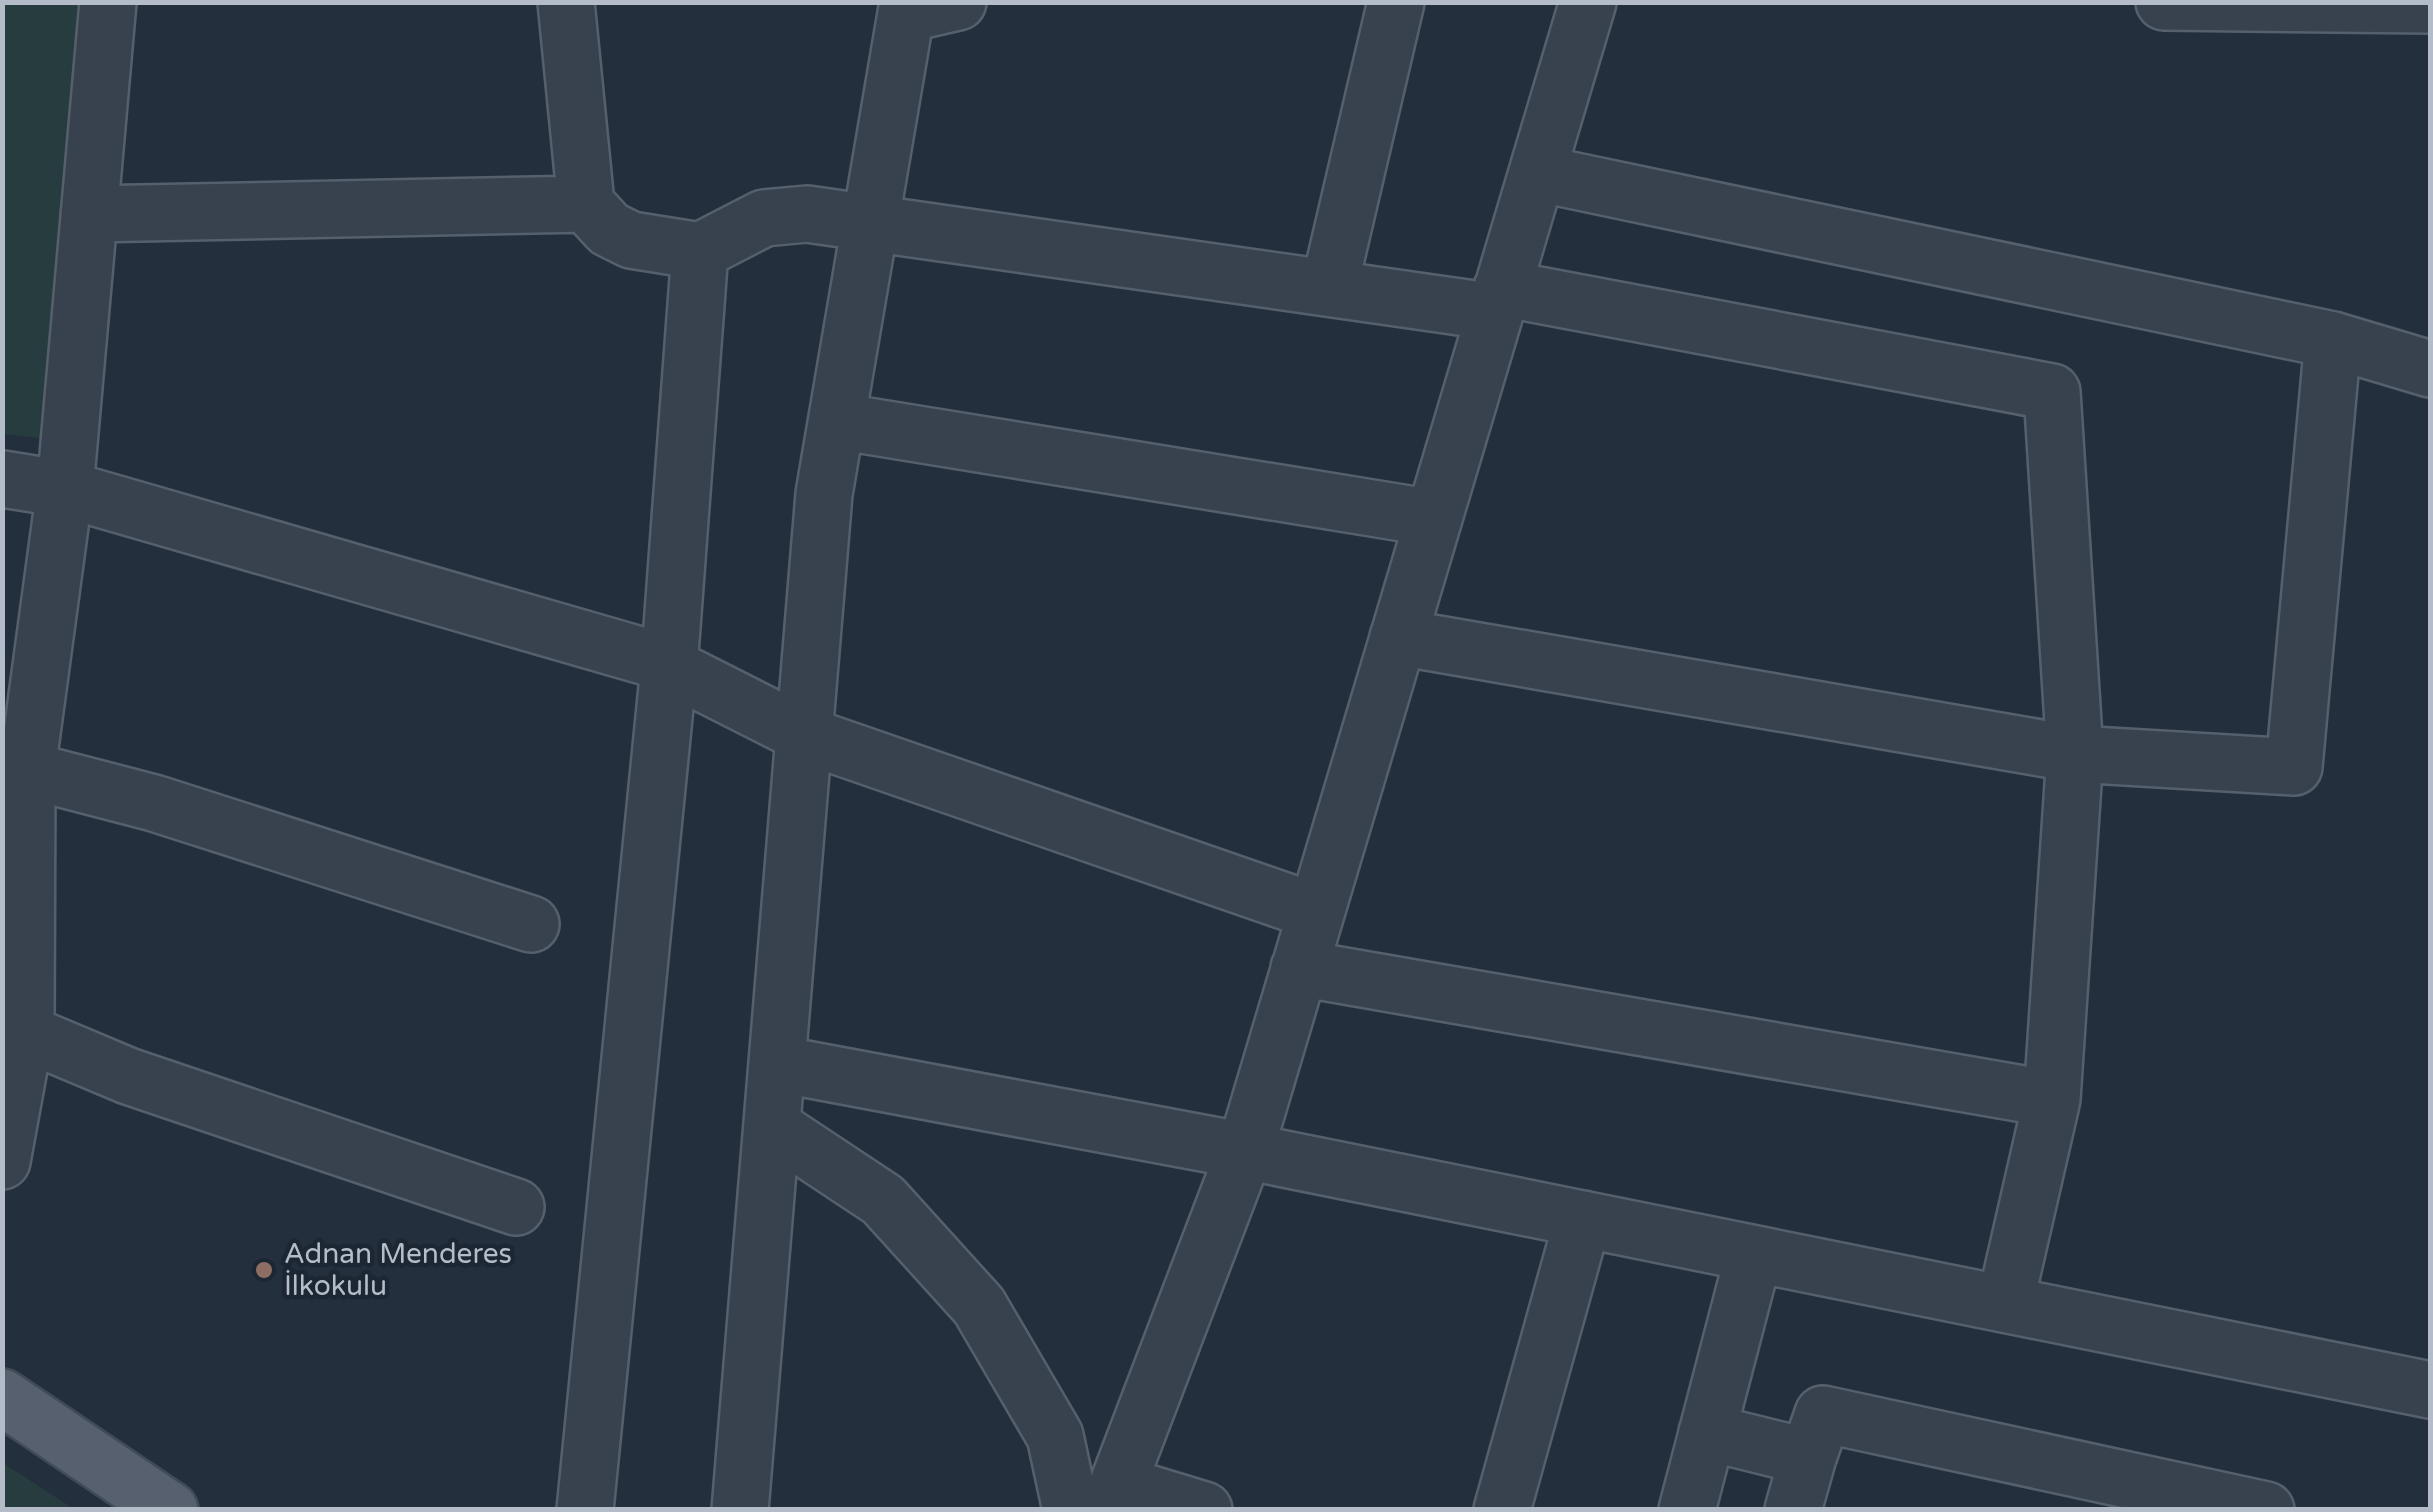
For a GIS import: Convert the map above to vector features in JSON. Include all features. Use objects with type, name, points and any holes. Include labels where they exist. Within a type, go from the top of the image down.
[{"type":"main road","points":[[2,1397],[170,1510]]},
{"type":"street","points":[[2,1162],[14,1026],[27,770],[65,489],[108,2]]},
{"type":"street","points":[[566,2],[586,204],[608,229],[631,240],[700,251],[714,248],[746,226],[785,214],[872,222],[1328,288],[1499,300],[2052,392],[2075,754],[2052,1100],[2005,1304]]},
{"type":"street","points":[[1328,288],[1396,2]]},
{"type":"street","points":[[1204,1510],[1113,1496],[1244,1151],[1588,2]]},
{"type":"street","points":[[2164,2],[2430,5]]},
{"type":"street","points":[[746,1509],[824,494],[872,222],[926,6]]},
{"type":"street","points":[[1537,173],[2333,340],[2430,369]]},
{"type":"street","points":[[89,214],[586,204]]},
{"type":"street","points":[[585,1510],[670,666],[700,251]]},
{"type":"street","points":[[1398,637],[2075,754],[2294,767],[2333,340]]},
{"type":"street","points":[[837,421],[1434,518]]},
{"type":"street","points":[[2,479],[65,489],[670,666],[805,735],[1316,912]]},
{"type":"street","points":[[27,770],[154,803],[531,924]]},
{"type":"street","points":[[1299,968],[2052,1100]]},
{"type":"street","points":[[14,1026],[128,1076],[516,1207]]},
{"type":"street","points":[[779,1064],[1244,1151],[2430,1390]]},
{"type":"street","points":[[774,1127],[884,1200],[979,1306],[1055,1436],[1071,1510]]},
{"type":"street","points":[[1502,1510],[1583,1219]]},
{"type":"street","points":[[1686,1510],[1754,1254]]},
{"type":"street","points":[[1794,1510],[1823,1414],[2266,1510]]},
{"type":"street","points":[[1707,1432],[1808,1457]]},
{"type":"green space","points":[[3,3],[95,3],[55,440],[3,434]]},
{"type":"green space","points":[[3,1463],[74,1509],[3,1509]]},
{"type":"place","name":"Adnan Menderes İlkokulu","points":[[264,1270]]}]
